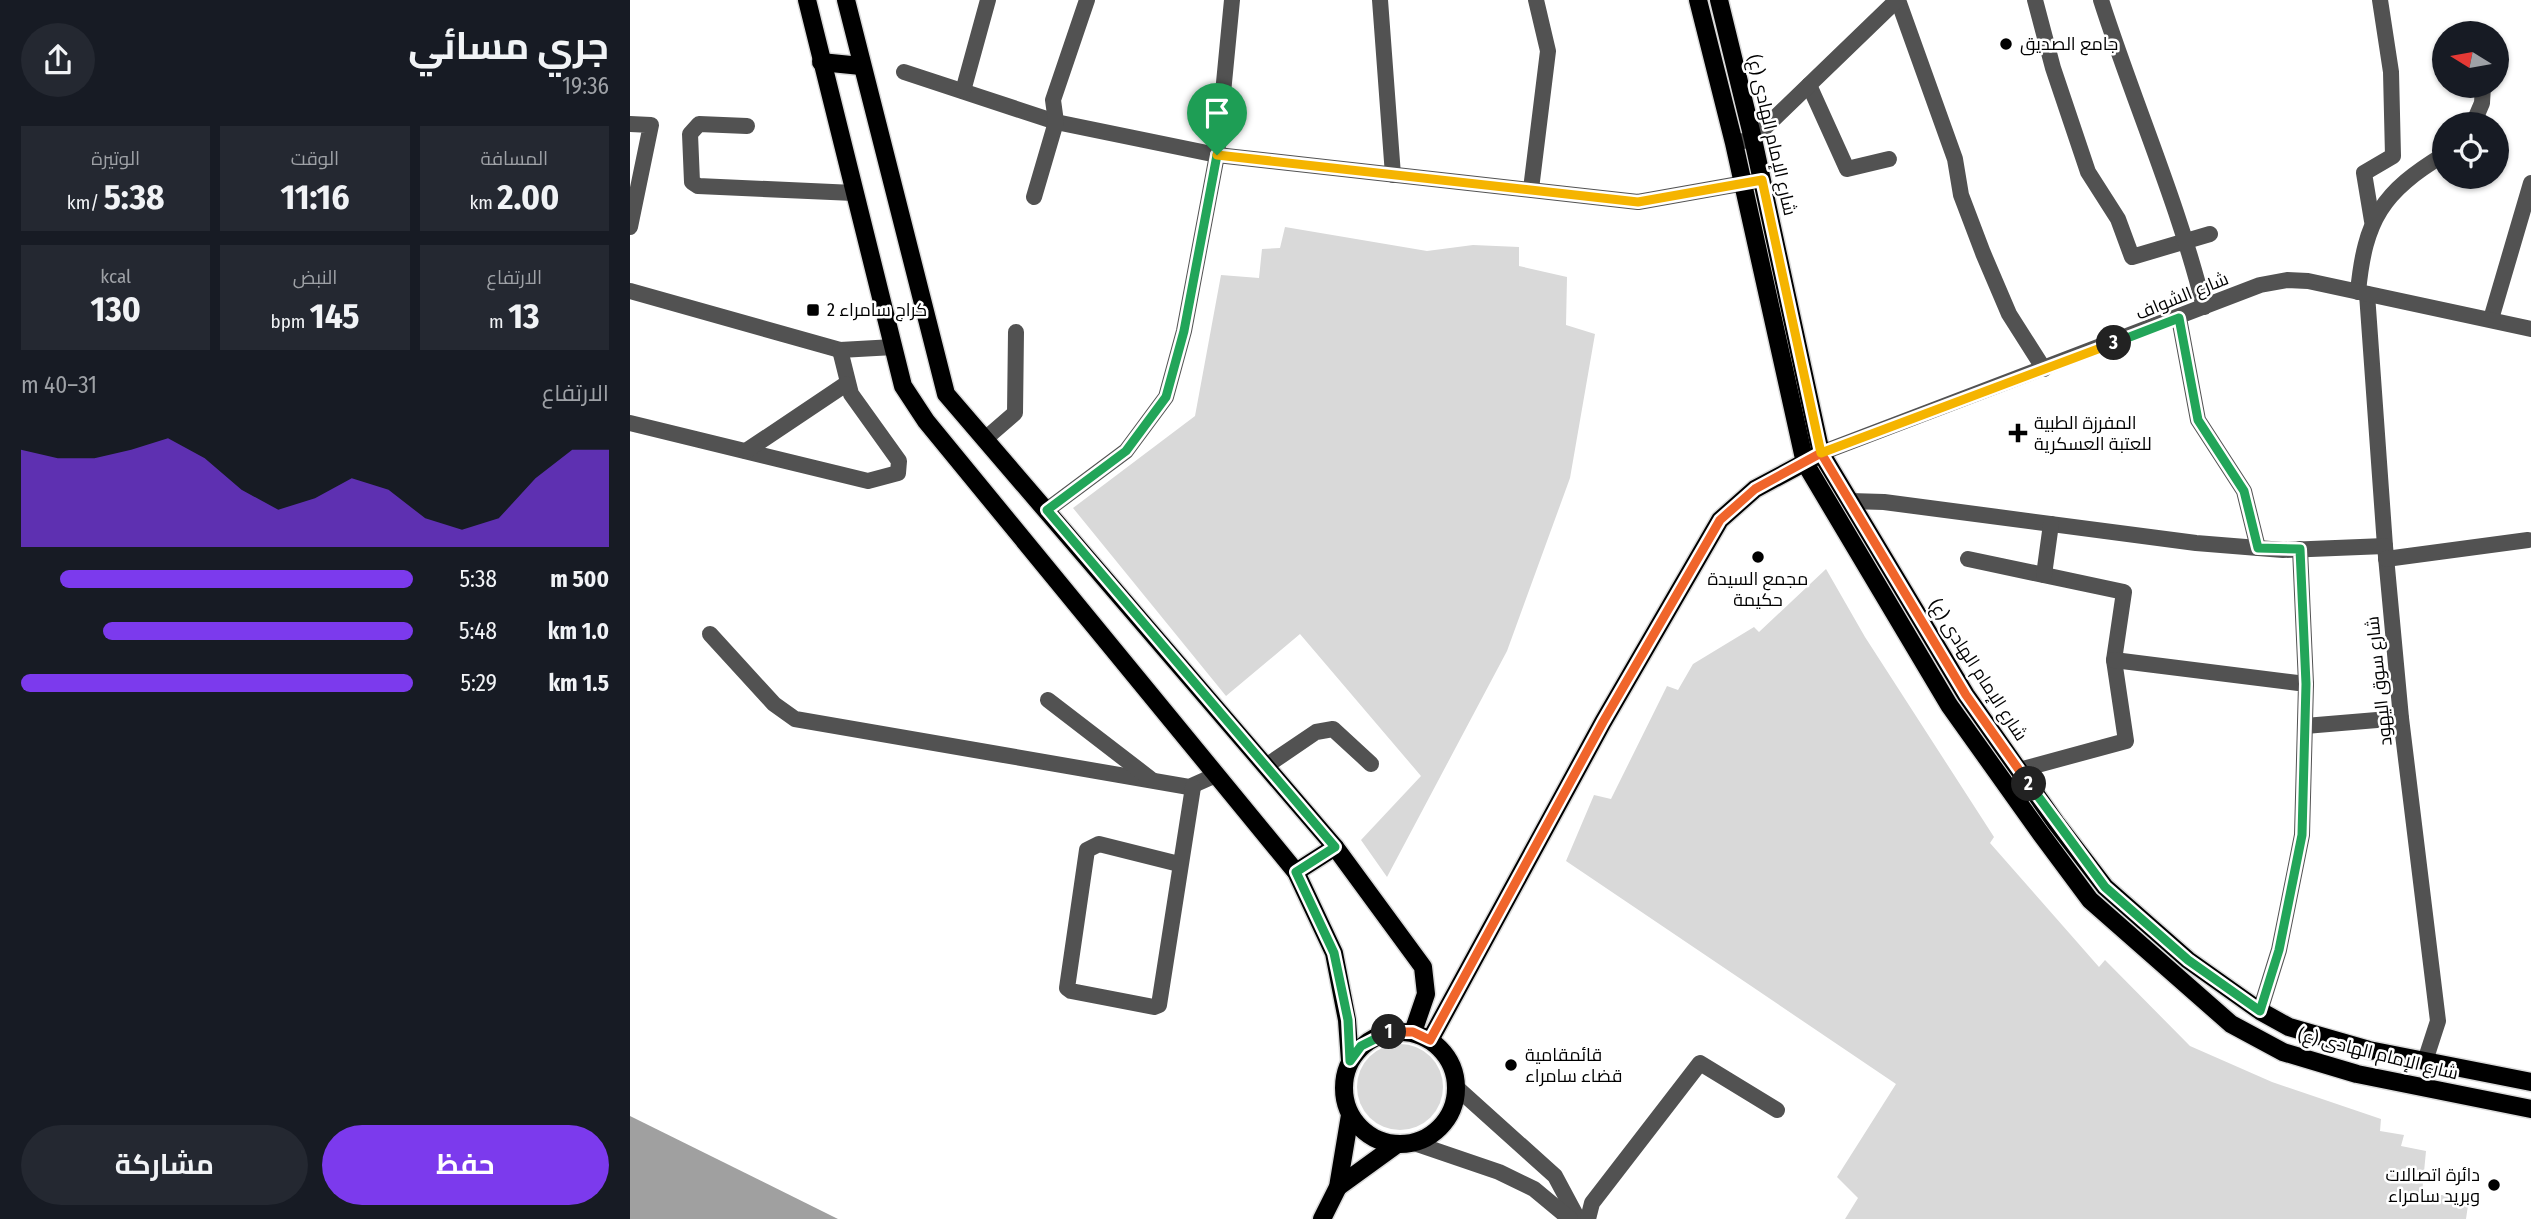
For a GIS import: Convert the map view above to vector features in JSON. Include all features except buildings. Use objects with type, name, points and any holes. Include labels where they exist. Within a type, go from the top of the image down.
[{"type":"main road","points":[[807,0],[903,386],[926,421],[1296,872],[1334,953],[1348,1020],[1350,1061]]},
{"type":"main road","points":[[846,0],[946,394],[1335,847],[1423,967],[1426,994],[1413,1032]]},
{"type":"main road","name":"شارع الإمام الهادی (ع)","points":[[1698,0],[1734,143],[1805,463],[1949,705],[2090,900],[2231,1024],[2283,1052],[2409,1087],[2531,1109]]},
{"type":"main road","name":"شارع الإمام الهادی (ع)","points":[[1719,0],[1753,139],[1821,453],[1966,695],[2105,887],[2188,960],[2260,1011],[2289,1027],[2369,1050],[2531,1082]]},
{"type":"main road","points":[[821,62],[861,66]]},
{"type":"main road","points":[[1430,1040],[1603,722],[1720,520],[1755,489],[1821,453]]},
{"type":"main road","points":[[1296,872],[1335,847]]},
{"type":"main road","points":[[1395,1031],[1413,1032],[1430,1040],[1444,1052],[1453,1069],[1457,1087],[1454,1105],[1445,1122],[1432,1135],[1414,1143],[1396,1144],[1377,1140],[1362,1130],[1350,1115],[1344,1097],[1344,1079],[1350,1061],[1361,1046],[1377,1036],[1395,1031]]},
{"type":"main road","points":[[1322,1219],[1338,1187],[1350,1115]]},
{"type":"main road","points":[[1338,1187],[1396,1144]]},
{"type":"street","points":[[963,91],[988,0]]},
{"type":"street","points":[[1034,197],[1056,122],[1053,100],[1087,0]]},
{"type":"street","points":[[1047,510],[1126,451],[1166,397],[1184,331],[1217,155],[1232,0]]},
{"type":"street","points":[[1380,0],[1393,175]]},
{"type":"street","points":[[1531,189],[1548,51],[1536,0]]},
{"type":"street","points":[[1734,143],[1753,139],[1897,0],[1955,159],[1961,195],[1983,253],[2009,314],[2044,369]]},
{"type":"street","points":[[2035,0],[2053,68],[2088,172],[2118,219],[2132,257],[2210,234]]},
{"type":"street","points":[[2101,0],[2145,130],[2188,242],[2204,307]]},
{"type":"street","points":[[2372,221],[2364,173],[2393,156],[2392,72],[2380,0]]},
{"type":"street","points":[[904,72],[1056,122],[1217,155],[1638,202],[1762,180]]},
{"type":"street","points":[[1809,85],[1847,169],[1889,159]]},
{"type":"street","points":[[630,124],[651,125],[630,227]]},
{"type":"street","points":[[747,126],[699,124],[694,128],[690,134],[692,182],[698,186],[854,193]]},
{"type":"street","points":[[2372,221],[2388,198],[2416,171],[2432,162]]},
{"type":"street","points":[[2491,319],[2531,183]]},
{"type":"street","name":"شارع سوق اليهود","points":[[2372,221],[2362,251],[2362,293],[2401,718],[2438,1021],[2425,1061]]},
{"type":"street","name":"شارع الشواف","points":[[1821,453],[2260,285],[2287,280],[2531,329]]},
{"type":"street","points":[[630,291],[840,350],[894,347]]},
{"type":"street","points":[[2179,318],[2198,420],[2244,491],[2258,548]]},
{"type":"street","points":[[985,439],[1015,413],[1016,332]]},
{"type":"street","points":[[630,423],[868,481],[898,473],[899,461],[846,384],[840,350]]},
{"type":"street","points":[[746,451],[846,384]]},
{"type":"street","points":[[1850,501],[1884,502],[2196,544],[2258,548],[2386,552],[2529,540]]},
{"type":"street","points":[[2044,575],[2051,524]]},
{"type":"street","points":[[2260,1011],[2279,950],[2302,835],[2306,684],[2300,549]]},
{"type":"street","points":[[1968,559],[2124,592],[2114,660],[2126,741],[2019,770]]},
{"type":"street","points":[[710,634],[774,704],[795,719],[1154,782],[1193,787],[1216,775]]},
{"type":"street","points":[[2114,660],[2306,684]]},
{"type":"street","points":[[1048,700],[1154,782]]},
{"type":"street","points":[[2305,726],[2401,718]]},
{"type":"street","points":[[1266,766],[1316,732],[1332,729],[1371,764]]},
{"type":"street","points":[[1179,864],[1099,844],[1087,850],[1067,988],[1154,1007],[1159,1005],[1193,787]]},
{"type":"street","points":[[1588,1219],[1592,1203],[1700,1063],[1777,1110]]},
{"type":"street","points":[[1457,1087],[1555,1176],[1578,1219]]},
{"type":"street","points":[[1414,1143],[1457,1155],[1534,1189],[1570,1219]]},
{"type":"shaded area","points":[[1285,227],[1427,251],[1473,245],[1519,247],[1519,266],[1567,277],[1566,325],[1595,334],[1570,478],[1507,651],[1387,877],[1361,840],[1421,776],[1300,634],[1226,696],[1073,508],[1195,416],[1221,275],[1259,278],[1262,249],[1280,248]]},
{"type":"shaded area","points":[[1826,569],[1865,637],[1994,837],[1990,843],[2099,967],[2105,960],[2190,1046],[2272,1082],[2381,1119],[2380,1131],[2404,1135],[2401,1146],[2426,1151],[2422,1193],[2469,1198],[2466,1219],[1845,1219],[1858,1198],[1837,1177],[1896,1084],[1566,861],[1594,795],[1611,799],[1667,686],[1678,690],[1693,664],[1754,627],[1759,632]]},
{"type":"shaded area","points":[[1400,1044],[1424,1051],[1436,1063],[1443,1087],[1436,1111],[1424,1123],[1400,1130],[1376,1123],[1364,1111],[1357,1087],[1364,1063],[1376,1051]]},
{"type":"shaded area","points":[[630,1116],[838,1219],[630,1219]]},
{"type":"place","name":"جامع الصديق","points":[[2006,44]]},
{"type":"place","name":"كراج سامراء 2","points":[[813,310]]},
{"type":"place","name":"المفرزة الطبية للعتبة العسكرية","points":[[2018,433]]},
{"type":"place","name":"مجمع السيدة حكيمة","points":[[1758,557]]},
{"type":"place","name":"قائمقامية قضاء سامراء","points":[[1511,1065]]},
{"type":"place","name":"دائرة اتصالات وبريد سامراء","points":[[2494,1185]]},
{"type":"route","points":[[1217,155],[1184,331],[1166,397],[1126,451],[1047,510],[1335,847],[1296,872],[1334,953],[1348,1020],[1350,1061],[1361,1046],[1377,1036],[1395,1031],[1413,1032],[1430,1040],[1603,722],[1720,520],[1755,489],[1821,453],[1966,695],[2056,823],[2105,887],[2188,960],[2260,1011],[2279,950],[2302,835],[2306,684],[2300,549],[2258,548],[2244,491],[2198,420],[2179,318],[1821,453],[1762,180],[1638,202],[1217,155]]}]
